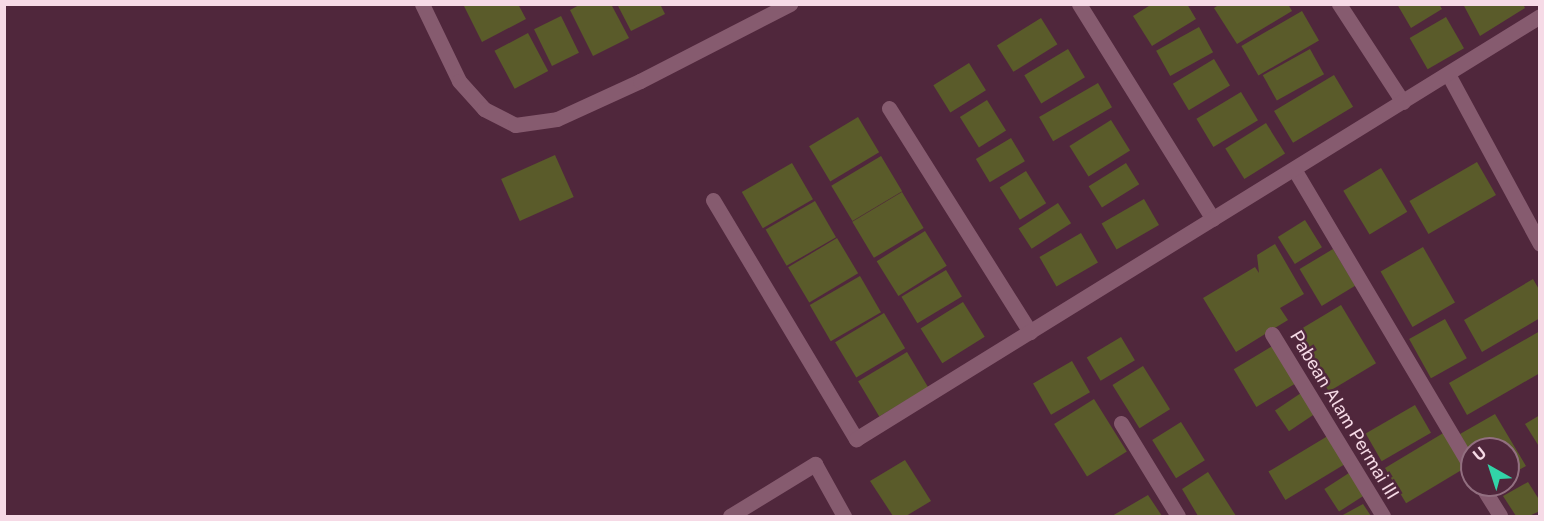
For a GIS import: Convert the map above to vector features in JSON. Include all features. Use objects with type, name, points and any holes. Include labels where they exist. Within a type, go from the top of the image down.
[{"type":"street","points":[[422,4],[459,81],[484,109],[515,125],[557,119],[640,81],[790,4]]},
{"type":"street","points":[[1079,4],[1213,219]]},
{"type":"street","points":[[1339,4],[1403,102]]},
{"type":"street","points":[[713,200],[856,439],[1448,75],[1539,16]]},
{"type":"street","points":[[1448,75],[1539,244]]},
{"type":"street","points":[[890,108],[1030,332]]},
{"type":"street","points":[[1294,169],[1460,449]]},
{"type":"street","name":"Pabean Alam Permai III","points":[[1272,334],[1383,516]]},
{"type":"street","points":[[1121,423],[1178,516]]},
{"type":"street","points":[[730,516],[815,465],[844,516]]},
{"type":"street","points":[[1488,497],[1500,516]]},
{"type":"building","points":[[463,4],[518,4],[526,19],[482,42]]},
{"type":"building","points":[[581,4],[611,4],[629,38],[593,56],[570,10]]},
{"type":"building","points":[[617,4],[660,4],[665,14],[631,31]]},
{"type":"building","points":[[1152,4],[1187,4],[1196,19],[1152,46],[1133,16]]},
{"type":"building","points":[[1220,4],[1288,4],[1292,11],[1237,44],[1214,8]]},
{"type":"building","points":[[1397,4],[1439,4],[1442,9],[1411,28]]},
{"type":"building","points":[[1463,4],[1523,4],[1525,8],[1480,36]]},
{"type":"building","points":[[1302,11],[1319,40],[1258,75],[1241,46]]},
{"type":"building","points":[[561,16],[579,53],[552,66],[534,29]]},
{"type":"building","points":[[1446,17],[1464,48],[1428,69],[1410,38]]},
{"type":"building","points":[[1041,18],[1057,44],[1013,72],[997,46]]},
{"type":"building","points":[[1199,27],[1213,52],[1170,76],[1156,51]]},
{"type":"building","points":[[528,33],[548,71],[515,89],[494,51]]},
{"type":"building","points":[[1068,49],[1085,77],[1041,104],[1024,75]]},
{"type":"building","points":[[1310,49],[1324,74],[1277,101],[1263,75]]},
{"type":"building","points":[[1214,59],[1230,86],[1189,110],[1173,84]]},
{"type":"building","points":[[969,63],[986,90],[950,112],[933,85]]},
{"type":"building","points":[[1334,75],[1353,107],[1293,143],[1274,111]]},
{"type":"building","points":[[1098,83],[1112,107],[1053,141],[1039,117]]},
{"type":"building","points":[[1241,92],[1258,120],[1213,147],[1196,119]]},
{"type":"building","points":[[987,100],[1006,131],[979,147],[960,117]]},
{"type":"building","points":[[858,117],[879,152],[830,182],[809,146]]},
{"type":"building","points":[[1111,120],[1130,151],[1089,176],[1069,146]]},
{"type":"building","points":[[1266,123],[1285,154],[1244,179],[1225,148]]},
{"type":"building","points":[[1011,138],[1025,161],[990,182],[976,159]]},
{"type":"building","points":[[555,155],[574,197],[520,221],[501,179]]},
{"type":"building","points":[[881,156],[902,191],[852,221],[831,186]]},
{"type":"building","points":[[1477,162],[1496,195],[1428,234],[1409,201]]},
{"type":"building","points":[[792,163],[813,199],[763,228],[742,192]]},
{"type":"building","points":[[1126,163],[1139,184],[1102,208],[1089,186]]},
{"type":"building","points":[[1381,168],[1407,212],[1370,234],[1343,191]]},
{"type":"building","points":[[1026,171],[1046,203],[1020,220],[1000,187]]},
{"type":"building","points":[[902,192],[924,228],[874,258],[852,222]]},
{"type":"building","points":[[1144,199],[1159,225],[1117,249],[1102,224]]},
{"type":"building","points":[[815,201],[836,237],[787,266],[766,230]]},
{"type":"building","points":[[1058,203],[1071,223],[1032,249],[1019,229]]},
{"type":"building","points":[[1305,220],[1322,247],[1295,264],[1278,237]]},
{"type":"building","points":[[925,231],[947,266],[898,296],[877,261]]},
{"type":"building","points":[[1081,233],[1098,262],[1056,286],[1039,257]]},
{"type":"building","points":[[837,238],[858,273],[809,303],[788,267]]},
{"type":"building","points":[[1275,244],[1304,294],[1280,308],[1288,320],[1236,352],[1203,298],[1255,267],[1259,273],[1257,255]]},
{"type":"building","points":[[1423,247],[1455,302],[1413,327],[1381,272]]},
{"type":"building","points":[[1333,249],[1355,286],[1322,306],[1300,269]]},
{"type":"building","points":[[946,270],[962,297],[917,323],[901,297]]},
{"type":"building","points":[[860,276],[881,312],[831,341],[810,305]]},
{"type":"building","points":[[1533,279],[1540,291],[1540,318],[1482,352],[1464,320]]},
{"type":"building","points":[[963,302],[985,337],[942,363],[921,328]]},
{"type":"building","points":[[1341,305],[1376,363],[1329,392],[1294,333]]},
{"type":"building","points":[[884,313],[905,348],[856,378],[835,342]]},
{"type":"building","points":[[1445,319],[1467,358],[1431,378],[1409,339]]},
{"type":"building","points":[[1540,331],[1540,373],[1467,415],[1449,383]]},
{"type":"building","points":[[1121,337],[1135,360],[1101,381],[1087,358]]},
{"type":"building","points":[[1274,345],[1297,383],[1256,407],[1234,369]]},
{"type":"building","points":[[907,352],[928,387],[879,417],[858,381]]},
{"type":"building","points":[[1072,361],[1090,392],[1051,415],[1033,384]]},
{"type":"building","points":[[1143,366],[1170,409],[1139,428],[1112,385]]},
{"type":"building","points":[[1304,391],[1318,412],[1289,431],[1275,411]]},
{"type":"building","points":[[1094,399],[1127,452],[1087,476],[1054,424]]},
{"type":"building","points":[[1415,405],[1431,433],[1382,461],[1366,434]]},
{"type":"building","points":[[1495,414],[1509,437],[1462,437],[1460,434]]},
{"type":"building","points":[[1540,415],[1540,448],[1525,424]]},
{"type":"building","points":[[1181,422],[1205,460],[1176,478],[1152,440]]},
{"type":"building","points":[[1445,432],[1460,457],[1460,471],[1406,503],[1385,468]]},
{"type":"building","points":[[1331,434],[1348,462],[1285,500],[1268,472]]},
{"type":"building","points":[[1520,456],[1526,466],[1520,469]]},
{"type":"building","points":[[905,460],[931,501],[906,516],[893,516],[870,481]]},
{"type":"building","points":[[1352,471],[1367,494],[1339,512],[1324,489]]},
{"type":"building","points":[[1208,472],[1236,516],[1198,516],[1182,489]]},
{"type":"building","points":[[1528,482],[1540,501],[1540,511],[1529,516],[1516,516],[1504,497],[1520,497],[1520,486]]},
{"type":"building","points":[[1148,495],[1162,516],[1112,516]]},
{"type":"building","points":[[1363,504],[1371,516],[1341,516]]}]
